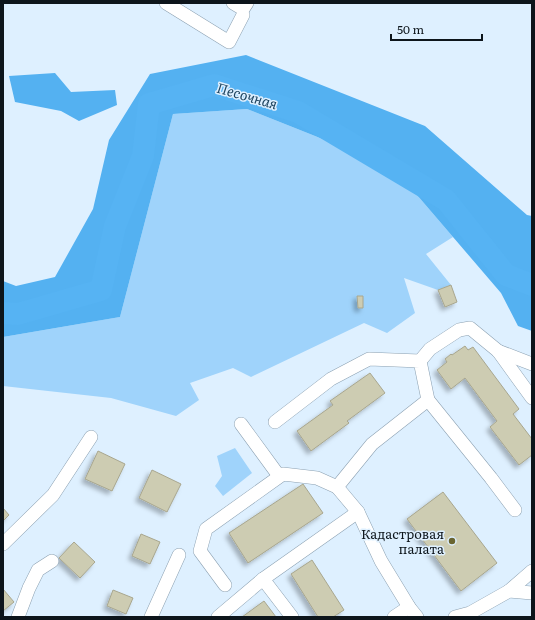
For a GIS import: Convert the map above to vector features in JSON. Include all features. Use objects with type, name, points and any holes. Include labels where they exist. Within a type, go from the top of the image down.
[{"type":"street","points":[[166,3],[229,42],[245,9],[233,3]]},
{"type":"street","points":[[420,361],[430,349],[459,330],[470,328],[498,351],[532,398]]},
{"type":"street","points":[[498,351],[532,364]]},
{"type":"street","points":[[276,422],[330,379],[369,359],[420,361]]},
{"type":"street","points":[[420,361],[428,400],[515,510]]},
{"type":"street","points":[[337,487],[372,444],[428,400]]},
{"type":"street","points":[[241,424],[279,476]]},
{"type":"street","points":[[3,544],[53,495],[91,437]]},
{"type":"street","points":[[225,585],[200,551],[206,529],[283,474],[317,478],[337,487],[358,512],[381,561],[413,612],[394,617]]},
{"type":"street","points":[[218,617],[263,579],[358,512]]},
{"type":"street","points":[[151,617],[179,555]]},
{"type":"street","points":[[18,617],[29,588],[38,570],[52,561]]},
{"type":"street","points":[[456,617],[473,615],[509,591],[532,571]]},
{"type":"street","points":[[263,579],[292,617]]},
{"type":"street","points":[[509,591],[532,593]]},
{"type":"shaded area","points":[[246,55],[425,126],[527,215],[532,216],[532,331],[518,326],[501,293],[393,167],[247,109],[173,114],[120,317],[3,337],[3,281],[16,286],[55,277],[93,209],[109,140],[150,74]]},
{"type":"shaded area","points":[[55,73],[71,92],[115,90],[117,105],[79,121],[61,111],[15,102],[9,76]]},
{"type":"shaded area","points":[[247,109],[393,167],[453,237],[426,254],[451,285],[438,290],[404,278],[415,313],[387,333],[364,323],[251,377],[233,368],[190,383],[199,400],[176,416],[111,398],[3,386],[3,337],[120,317],[173,114]]},
{"type":"shaded area","points":[[235,448],[252,473],[223,496],[215,486],[222,476],[217,456]]},
{"type":"building","points":[[451,285],[457,302],[445,307],[438,290]]},
{"type":"building","points":[[357,296],[363,296],[363,308],[358,308]]},
{"type":"building","points":[[465,346],[468,350],[473,347],[519,409],[513,414],[532,439],[532,455],[519,465],[490,427],[497,421],[465,378],[451,389],[437,370],[447,362],[445,359]]},
{"type":"building","points":[[370,373],[385,393],[347,421],[349,423],[311,451],[297,431],[333,405],[330,401]]},
{"type":"building","points":[[98,451],[125,464],[112,491],[85,479]]},
{"type":"building","points":[[152,470],[181,484],[167,512],[139,498]]},
{"type":"building","points":[[303,484],[323,513],[248,563],[229,533]]},
{"type":"building","name":"Кадастровая палата","points":[[443,492],[497,563],[461,591],[407,519]]},
{"type":"building","points":[[3,508],[9,515],[3,521]]},
{"type":"building","points":[[141,534],[160,542],[150,564],[132,556]]},
{"type":"building","points":[[74,542],[95,562],[80,578],[59,558]]},
{"type":"building","points":[[312,560],[344,610],[333,617],[318,617],[291,574]]},
{"type":"building","points":[[3,589],[14,602],[3,611]]},
{"type":"building","points":[[113,590],[133,598],[126,614],[107,606]]},
{"type":"building","points":[[264,601],[276,617],[242,617]]},
{"type":"waterway","name":"Песочная","points":[[3,313],[18,314],[101,290],[115,226],[143,156],[149,104],[214,85],[298,112],[446,200],[506,275],[532,285]]},
{"type":"place","name":"Кадастровая палата","points":[[452,541]]}]
